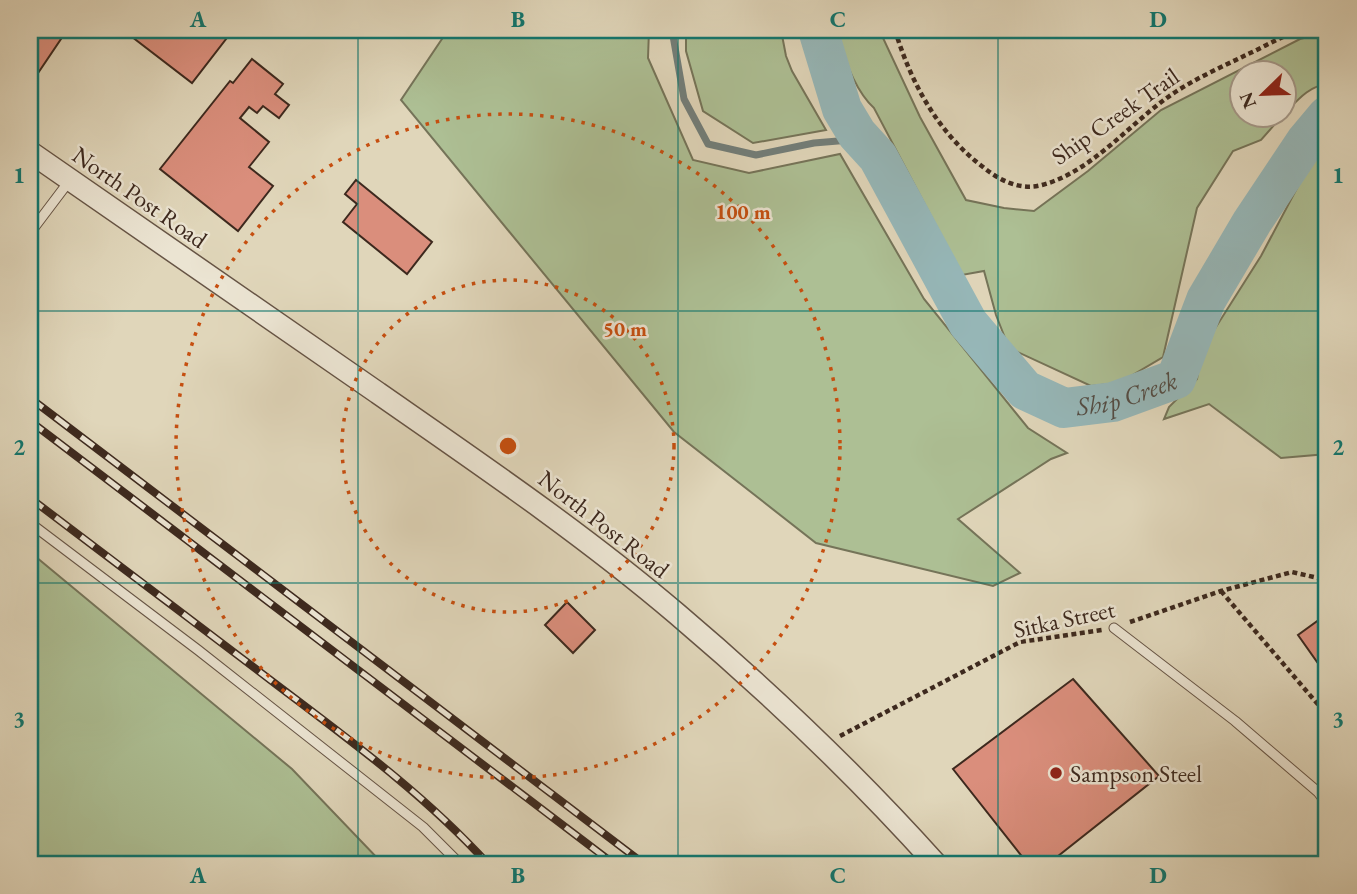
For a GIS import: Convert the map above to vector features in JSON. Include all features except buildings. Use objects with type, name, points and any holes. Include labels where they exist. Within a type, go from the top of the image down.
[{"type":"street","name":"North Post Road","points":[[30,152],[495,474],[593,547],[676,613],[823,745],[936,864]]},
{"type":"lane","points":[[30,233],[70,180]]},
{"type":"lane","points":[[30,523],[198,650],[423,827],[460,864]]},
{"type":"lane","points":[[1114,628],[1235,721],[1318,792],[1327,804]]},
{"type":"path","name":"Ship Creek Trail","points":[[895,30],[919,90],[947,135],[990,173],[1013,184],[1031,187],[1049,182],[1080,167],[1175,92],[1302,30]]},
{"type":"path","name":"Sitka Street","points":[[823,745],[1020,642],[1114,628],[1220,591],[1292,572],[1327,580]]},
{"type":"path","points":[[1220,591],[1327,715]]},
{"type":"green space","points":[[448,30],[649,30],[648,58],[693,160],[749,173],[840,154],[924,299],[1028,428],[1067,453],[1051,459],[958,519],[1020,573],[993,586],[816,543],[674,432],[401,100]]},
{"type":"green space","points":[[686,30],[781,30],[792,71],[826,130],[753,143],[703,111],[686,51]]},
{"type":"green space","points":[[836,30],[882,30],[883,38],[920,117],[966,200],[1034,211],[1088,171],[1161,110],[1228,76],[1228,130],[1270,130],[1261,140],[1233,151],[1197,208],[1163,357],[1119,383],[1091,386],[1009,348],[996,315],[984,271],[962,275],[874,108],[855,82]]},
{"type":"green space","points":[[1327,32],[1327,85],[1309,91],[1298,100],[1298,60],[1259,60],[1300,39]]},
{"type":"green space","points":[[1327,137],[1327,454],[1281,458],[1209,404],[1164,419],[1169,407],[1197,379],[1202,349],[1261,256],[1323,139]]},
{"type":"green space","points":[[30,552],[292,769],[383,864],[30,864]]},
{"type":"waterway","points":[[672,30],[684,99],[708,144],[756,155],[814,143],[862,139]]},
{"type":"waterway","name":"Ship Creek","points":[[818,30],[842,109],[857,134],[878,157],[968,323],[1025,390],[1064,408],[1113,402],[1176,379],[1206,300],[1252,222],[1306,141],[1327,116]]},
{"type":"railway","points":[[30,398],[644,864]]},
{"type":"railway","points":[[30,421],[614,864]]},
{"type":"railway","points":[[30,498],[360,748],[439,815],[488,864]]},
{"type":"place","name":"Sampson Steel","points":[[1056,773]]}]
